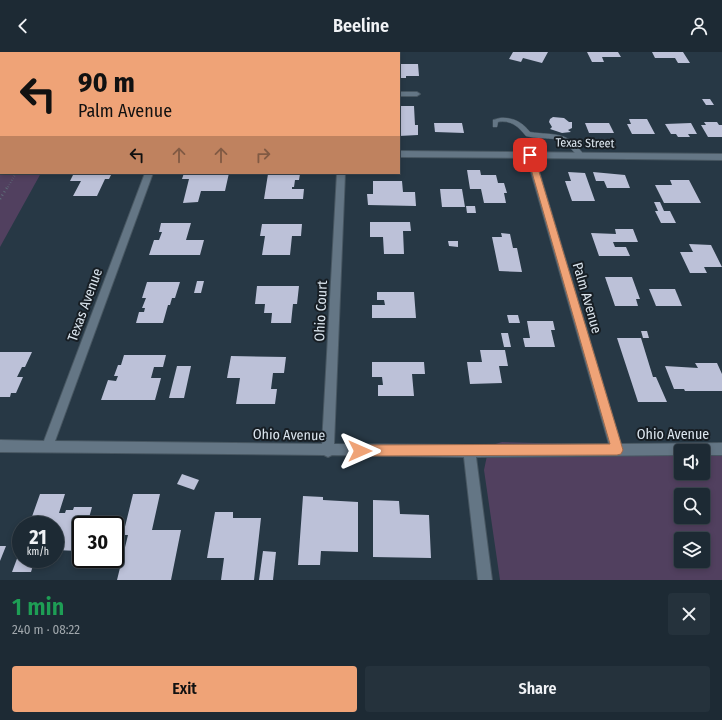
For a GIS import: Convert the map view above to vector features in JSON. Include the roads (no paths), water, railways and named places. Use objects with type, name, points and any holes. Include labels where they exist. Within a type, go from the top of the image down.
[{"type":"street","points":[[400,94],[417,94]]},
{"type":"street","name":"Texas Street","points":[[400,154],[722,157]]},
{"type":"street","name":"Palm Avenue","points":[[530,155],[617,450]]},
{"type":"street","name":"Texas Avenue","points":[[47,448],[149,174]]},
{"type":"street","name":"Ohio Court","points":[[328,451],[341,174]]},
{"type":"street","name":"Ohio Avenue","points":[[0,446],[47,448],[328,451],[722,449]]},
{"type":"street","points":[[469,451],[485,580]]},
{"type":"lane","points":[[495,126],[495,121],[502,118],[514,120],[522,126],[528,134],[557,136],[566,139],[572,143],[580,155]]}]
